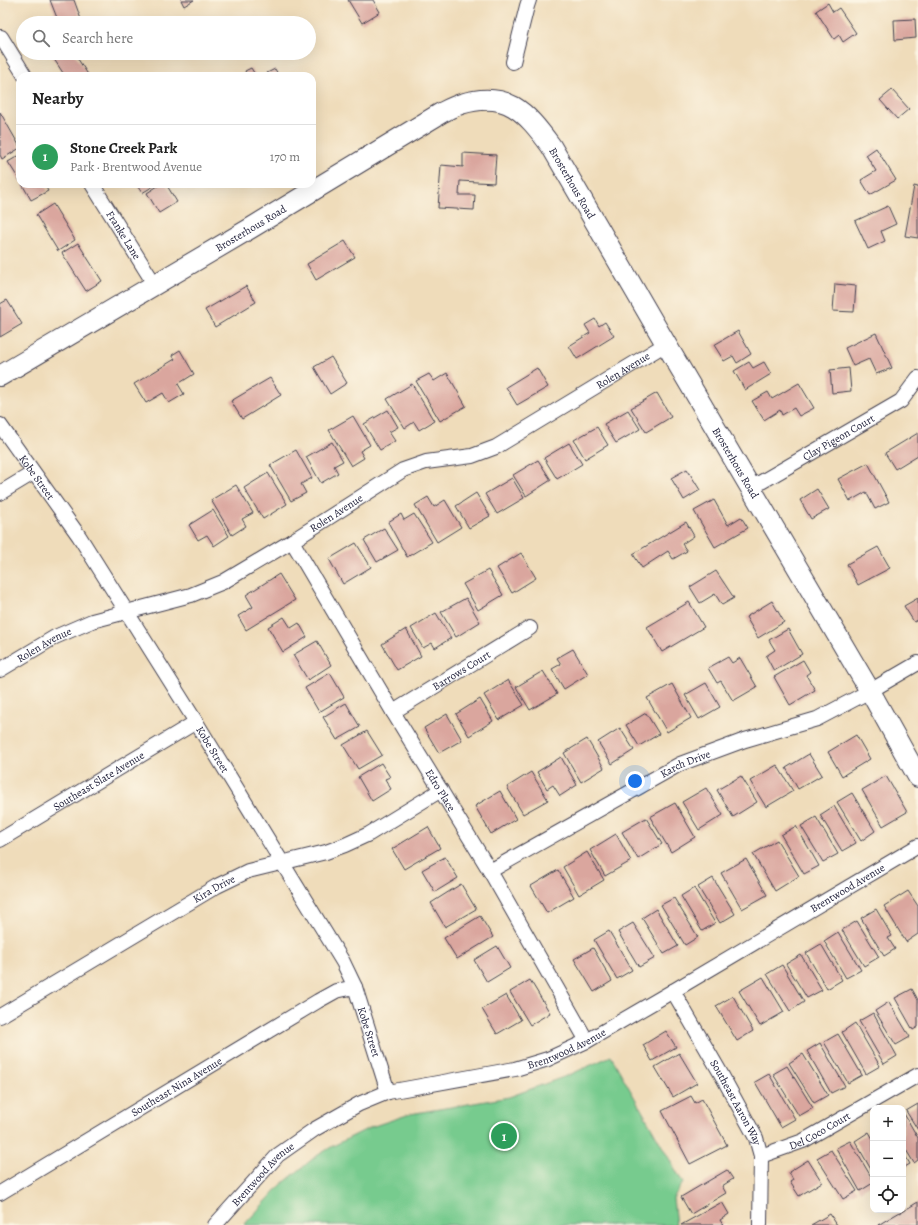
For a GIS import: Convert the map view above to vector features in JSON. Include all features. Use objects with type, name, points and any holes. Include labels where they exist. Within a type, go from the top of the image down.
[{"type":"street","points":[[513,62],[529,0]]},
{"type":"street","points":[[1,37],[23,72]]},
{"type":"street","name":"Brosterhous Road","points":[[0,376],[155,285],[441,113],[460,104],[481,100],[502,100],[521,111],[536,126],[551,146],[870,691],[918,777]]},
{"type":"street","name":"Franke Lane","points":[[94,188],[155,285]]},
{"type":"street","name":"Rolen Avenue","points":[[0,670],[55,637],[92,621],[191,595],[222,582],[292,541],[403,470],[426,462],[472,456],[496,447],[666,344]]},
{"type":"street","name":"Clay Pigeon Court","points":[[751,488],[900,401],[918,378]]},
{"type":"street","name":"Kobe Street","points":[[0,425],[78,536],[127,612],[343,962],[355,987],[388,1092]]},
{"type":"street","points":[[0,493],[34,472]]},
{"type":"street","name":"Edro Place","points":[[292,541],[393,712],[490,871],[587,1040]]},
{"type":"street","name":"Barrows Court","points":[[393,712],[530,628]]},
{"type":"street","name":"Karch Drive","points":[[490,871],[680,764],[745,740],[817,719],[870,691],[918,663]]},
{"type":"street","name":"Southeast Slate Avenue","points":[[0,840],[196,722]]},
{"type":"street","name":"Kira Drive","points":[[0,1016],[217,886],[248,871],[326,852],[345,845],[369,834],[441,790]]},
{"type":"street","name":"Brentwood Avenue","points":[[215,1225],[278,1156],[315,1128],[359,1104],[388,1092],[515,1069],[548,1059],[587,1040],[673,991],[918,846]]},
{"type":"street","name":"Southeast Nina Avenue","points":[[0,1193],[318,1001],[336,991],[355,987]]},
{"type":"street","name":"Southeast Aaron Way","points":[[673,991],[756,1138],[761,1156],[760,1225]]},
{"type":"street","name":"Del Coco Court","points":[[761,1156],[804,1141],[918,1076]]},
{"type":"green space","points":[[611,1056],[683,1183],[673,1198],[676,1225],[244,1225],[281,1185],[315,1157],[371,1127],[410,1114],[509,1097],[569,1075]]},
{"type":"building","points":[[50,0],[74,0],[80,16],[56,16]]},
{"type":"building","points":[[181,0],[194,0],[184,6]]},
{"type":"building","points":[[348,0],[373,0],[380,12],[362,23]]},
{"type":"building","points":[[828,3],[833,12],[839,8],[856,33],[843,42],[839,35],[834,39],[816,11]]},
{"type":"building","points":[[915,19],[916,38],[895,40],[894,20]]},
{"type":"building","points":[[55,60],[79,60],[86,72],[62,72]]},
{"type":"building","points":[[251,68],[254,72],[245,72]]},
{"type":"building","points":[[275,69],[277,72],[269,72]]},
{"type":"building","points":[[892,90],[909,109],[897,119],[880,100]]},
{"type":"building","points":[[0,112],[16,140],[16,150],[2,159],[0,155]]},
{"type":"building","points":[[876,148],[896,180],[870,195],[861,180],[876,171],[866,155]]},
{"type":"building","points":[[463,153],[496,155],[494,183],[460,181],[459,195],[475,195],[474,210],[438,208],[441,165],[463,167]]},
{"type":"building","points":[[16,157],[16,175],[8,162]]},
{"type":"building","points":[[914,186],[918,187],[918,238],[905,236]]},
{"type":"building","points":[[24,188],[46,188],[48,191],[31,200]]},
{"type":"building","points":[[139,188],[150,188],[142,193]]},
{"type":"building","points":[[155,188],[168,188],[177,202],[159,213],[147,193]]},
{"type":"building","points":[[53,204],[75,240],[58,251],[36,215]]},
{"type":"building","points":[[888,206],[896,224],[881,231],[885,241],[868,249],[855,221]]},
{"type":"building","points":[[345,241],[355,257],[316,280],[307,264]]},
{"type":"building","points":[[78,243],[102,281],[86,291],[62,253]]},
{"type":"building","points":[[835,284],[856,286],[854,312],[833,311]]},
{"type":"building","points":[[246,286],[256,302],[215,327],[205,310]]},
{"type":"building","points":[[7,300],[22,324],[0,337],[0,304]]},
{"type":"building","points":[[595,319],[599,326],[605,322],[614,336],[577,359],[569,346],[590,333],[585,325]]},
{"type":"building","points":[[738,331],[751,354],[737,363],[733,356],[724,361],[714,345]]},
{"type":"building","points":[[876,333],[892,368],[876,374],[869,359],[853,366],[845,348]]},
{"type":"building","points":[[180,350],[194,374],[178,384],[184,394],[169,403],[163,393],[146,403],[134,384],[175,359],[172,355]]},
{"type":"building","points":[[331,357],[347,383],[330,394],[314,367]]},
{"type":"building","points":[[749,362],[753,368],[764,362],[771,374],[745,390],[734,371]]},
{"type":"building","points":[[537,368],[548,387],[517,405],[506,387]]},
{"type":"building","points":[[849,368],[851,391],[832,393],[830,370]]},
{"type":"building","points":[[447,373],[466,406],[440,421],[416,381],[429,374],[434,381]]},
{"type":"building","points":[[270,378],[281,395],[242,419],[231,401]]},
{"type":"building","points":[[799,383],[814,408],[799,416],[794,408],[782,415],[780,410],[764,420],[752,401],[768,392],[772,399]]},
{"type":"building","points":[[412,384],[434,421],[419,430],[414,422],[405,428],[387,399]]},
{"type":"building","points":[[657,393],[671,417],[646,432],[631,408]]},
{"type":"building","points":[[388,410],[398,427],[389,432],[395,441],[380,450],[364,424]]},
{"type":"building","points":[[628,410],[640,429],[616,443],[604,424]]},
{"type":"building","points":[[353,416],[370,445],[360,451],[364,458],[351,466],[329,430]]},
{"type":"building","points":[[597,427],[608,445],[585,459],[574,440]]},
{"type":"building","points":[[918,433],[918,455],[895,469],[885,453]]},
{"type":"building","points":[[332,442],[343,461],[334,466],[338,473],[321,483],[306,457]]},
{"type":"building","points":[[569,443],[582,464],[557,479],[544,458]]},
{"type":"building","points":[[296,450],[312,478],[301,484],[306,493],[291,501],[270,465]]},
{"type":"building","points":[[538,460],[551,480],[526,496],[513,475]]},
{"type":"building","points":[[868,463],[889,502],[875,509],[866,492],[850,501],[838,479]]},
{"type":"building","points":[[687,469],[700,490],[684,500],[671,478]]},
{"type":"building","points":[[268,473],[287,504],[263,519],[244,488]]},
{"type":"building","points":[[512,478],[524,498],[497,514],[485,494]]},
{"type":"building","points":[[236,485],[253,513],[242,519],[246,526],[232,535],[211,500]]},
{"type":"building","points":[[817,489],[829,509],[811,519],[800,500]]},
{"type":"building","points":[[476,493],[490,516],[469,528],[456,506]]},
{"type":"building","points":[[428,497],[434,507],[445,500],[461,527],[437,542],[415,505]]},
{"type":"building","points":[[714,500],[728,525],[741,517],[748,528],[715,547],[694,511]]},
{"type":"building","points":[[213,510],[229,536],[214,546],[207,535],[198,540],[189,525]]},
{"type":"building","points":[[401,514],[404,520],[414,514],[432,542],[407,557],[388,522]]},
{"type":"building","points":[[686,522],[694,536],[682,544],[687,551],[673,559],[668,551],[642,568],[633,554]]},
{"type":"building","points":[[384,528],[398,550],[377,562],[364,540]]},
{"type":"building","points":[[356,543],[371,567],[343,584],[329,559]]},
{"type":"building","points":[[878,547],[890,568],[858,585],[847,564]]},
{"type":"building","points":[[521,553],[536,578],[512,593],[497,568]]},
{"type":"building","points":[[488,570],[503,595],[478,610],[463,584]]},
{"type":"building","points":[[716,571],[734,598],[722,605],[715,594],[700,603],[690,587]]},
{"type":"building","points":[[279,574],[295,600],[246,630],[238,616],[253,607],[246,595]]},
{"type":"building","points":[[466,598],[480,622],[456,637],[441,612]]},
{"type":"building","points":[[918,598],[918,620],[914,622],[904,606]]},
{"type":"building","points":[[772,601],[784,622],[758,638],[746,617]]},
{"type":"building","points":[[689,602],[704,627],[662,652],[647,627]]},
{"type":"building","points":[[436,613],[451,638],[435,648],[432,643],[423,648],[411,628]]},
{"type":"building","points":[[284,617],[291,628],[299,623],[307,637],[283,652],[268,627]]},
{"type":"building","points":[[406,629],[421,656],[397,670],[382,644]]},
{"type":"building","points":[[788,629],[802,654],[774,671],[766,656],[775,650],[769,640]]},
{"type":"building","points":[[317,641],[331,665],[308,680],[293,655]]},
{"type":"building","points":[[573,649],[588,674],[564,689],[552,669],[561,664],[557,658]]},
{"type":"building","points":[[728,657],[732,663],[740,658],[757,687],[733,701],[721,681],[717,683],[708,668]]},
{"type":"building","points":[[803,660],[810,672],[806,675],[815,690],[790,705],[774,677]]},
{"type":"building","points":[[543,671],[557,694],[530,710],[516,687]]},
{"type":"building","points":[[330,673],[344,697],[319,712],[305,688]]},
{"type":"building","points":[[508,680],[524,705],[499,720],[484,695]]},
{"type":"building","points":[[706,683],[720,707],[699,719],[685,695]]},
{"type":"building","points":[[672,684],[691,718],[667,732],[647,698]]},
{"type":"building","points":[[480,699],[493,721],[469,736],[456,714]]},
{"type":"building","points":[[346,703],[360,727],[337,740],[323,717]]},
{"type":"building","points":[[646,713],[659,734],[639,746],[626,725]]},
{"type":"building","points":[[447,714],[462,740],[439,753],[424,728]]},
{"type":"building","points":[[620,728],[634,750],[612,764],[598,742]]},
{"type":"building","points":[[367,731],[382,755],[358,769],[343,745]]},
{"type":"building","points":[[856,735],[870,759],[842,776],[828,752]]},
{"type":"building","points":[[587,739],[604,768],[581,782],[564,753]]},
{"type":"building","points":[[809,754],[822,775],[798,789],[786,768]]},
{"type":"building","points":[[561,757],[577,785],[560,796],[553,785],[547,789],[537,772]]},
{"type":"building","points":[[381,763],[390,777],[385,779],[391,789],[372,801],[358,777]]},
{"type":"building","points":[[777,765],[793,791],[766,807],[750,781]]},
{"type":"building","points":[[531,772],[548,800],[523,814],[507,787]]},
{"type":"building","points":[[741,776],[757,802],[733,817],[717,790]]},
{"type":"building","points":[[886,776],[907,812],[883,826],[862,790]]},
{"type":"building","points":[[706,788],[723,815],[699,830],[682,802]]},
{"type":"building","points":[[500,791],[516,819],[491,834],[475,806]]},
{"type":"building","points":[[852,793],[875,831],[861,841],[837,802]]},
{"type":"building","points":[[675,803],[695,837],[671,852],[650,817]]},
{"type":"building","points":[[834,806],[856,843],[842,851],[820,815]]},
{"type":"building","points":[[816,817],[838,854],[823,862],[801,826]]},
{"type":"building","points":[[646,818],[662,844],[638,859],[622,832]]},
{"type":"building","points":[[796,826],[819,866],[804,874],[781,835]]},
{"type":"building","points":[[428,827],[440,848],[404,869],[392,849]]},
{"type":"building","points":[[616,834],[631,861],[605,876],[590,850]]},
{"type":"building","points":[[777,840],[799,876],[775,891],[753,854]]},
{"type":"building","points":[[587,852],[604,880],[579,895],[563,867]]},
{"type":"building","points":[[445,857],[458,878],[435,892],[422,870]]},
{"type":"building","points":[[746,859],[767,895],[742,909],[721,873]]},
{"type":"building","points":[[558,870],[574,897],[547,913],[531,886]]},
{"type":"building","points":[[713,878],[735,914],[720,923],[698,887]]},
{"type":"building","points":[[461,884],[476,909],[445,927],[431,903]]},
{"type":"building","points":[[694,888],[715,923],[702,931],[681,896]]},
{"type":"building","points":[[908,891],[918,906],[918,934],[906,942],[884,906]]},
{"type":"building","points":[[674,898],[698,937],[685,945],[661,905]]},
{"type":"building","points":[[656,909],[678,946],[664,954],[642,918]]},
{"type":"building","points":[[876,909],[892,936],[888,938],[895,949],[884,956],[861,918]]},
{"type":"building","points":[[480,916],[493,937],[457,959],[444,938]]},
{"type":"building","points":[[857,921],[879,957],[864,966],[842,930]]},
{"type":"building","points":[[633,923],[655,958],[639,967],[618,932]]},
{"type":"building","points":[[609,931],[632,970],[617,979],[594,940]]},
{"type":"building","points":[[838,932],[861,970],[846,978],[824,941]]},
{"type":"building","points":[[821,944],[842,980],[827,989],[806,953]]},
{"type":"building","points":[[497,946],[510,968],[487,982],[474,960]]},
{"type":"building","points":[[593,948],[612,981],[594,992],[574,959]]},
{"type":"building","points":[[801,955],[822,990],[807,998],[786,964]]},
{"type":"building","points":[[782,965],[804,1002],[790,1011],[767,974]]},
{"type":"building","points":[[763,977],[784,1012],[760,1026],[739,991]]},
{"type":"building","points":[[530,980],[550,1013],[530,1025],[510,992]]},
{"type":"building","points":[[912,989],[918,1000],[918,1027],[913,1030],[895,998]]},
{"type":"building","points":[[506,995],[521,1020],[497,1034],[482,1009]]},
{"type":"building","points":[[733,996],[753,1031],[737,1041],[716,1006]]},
{"type":"building","points":[[889,1002],[910,1037],[896,1045],[875,1011]]},
{"type":"building","points":[[873,1013],[897,1056],[884,1064],[859,1021]]},
{"type":"building","points":[[855,1023],[880,1066],[866,1074],[842,1032]]},
{"type":"building","points":[[666,1031],[676,1047],[652,1061],[643,1045]]},
{"type":"building","points":[[838,1034],[862,1075],[848,1083],[824,1042]]},
{"type":"building","points":[[820,1043],[845,1086],[831,1093],[807,1051]]},
{"type":"building","points":[[679,1053],[697,1083],[673,1097],[655,1067]]},
{"type":"building","points":[[803,1054],[828,1095],[814,1103],[789,1063]]},
{"type":"building","points":[[787,1066],[813,1108],[799,1116],[773,1074]]},
{"type":"building","points":[[769,1074],[795,1119],[781,1127],[755,1082]]},
{"type":"building","points":[[691,1096],[695,1103],[702,1099],[727,1145],[690,1164],[662,1111]]},
{"type":"building","points":[[918,1104],[918,1130],[906,1111]]},
{"type":"building","points":[[906,1117],[918,1138],[918,1160],[914,1163],[906,1150]]},
{"type":"building","points":[[869,1132],[870,1168],[855,1141]]},
{"type":"building","points":[[850,1141],[870,1175],[870,1185],[860,1191],[836,1148]]},
{"type":"building","points":[[831,1150],[857,1191],[843,1199],[817,1158]]},
{"type":"building","points":[[906,1157],[910,1164],[906,1166]]},
{"type":"building","points":[[808,1160],[822,1182],[799,1196],[790,1182],[793,1180],[789,1172]]},
{"type":"building","points":[[727,1170],[733,1179],[722,1186],[726,1193],[691,1214],[681,1197]]},
{"type":"building","points":[[722,1202],[729,1214],[720,1220],[723,1225],[681,1225]]},
{"type":"building","points":[[918,1202],[918,1225],[878,1225],[898,1213],[906,1213],[906,1209]]},
{"type":"building","points":[[830,1214],[837,1225],[811,1225]]},
{"type":"place","name":"Stone Creek Park","points":[[504,1136]]}]
